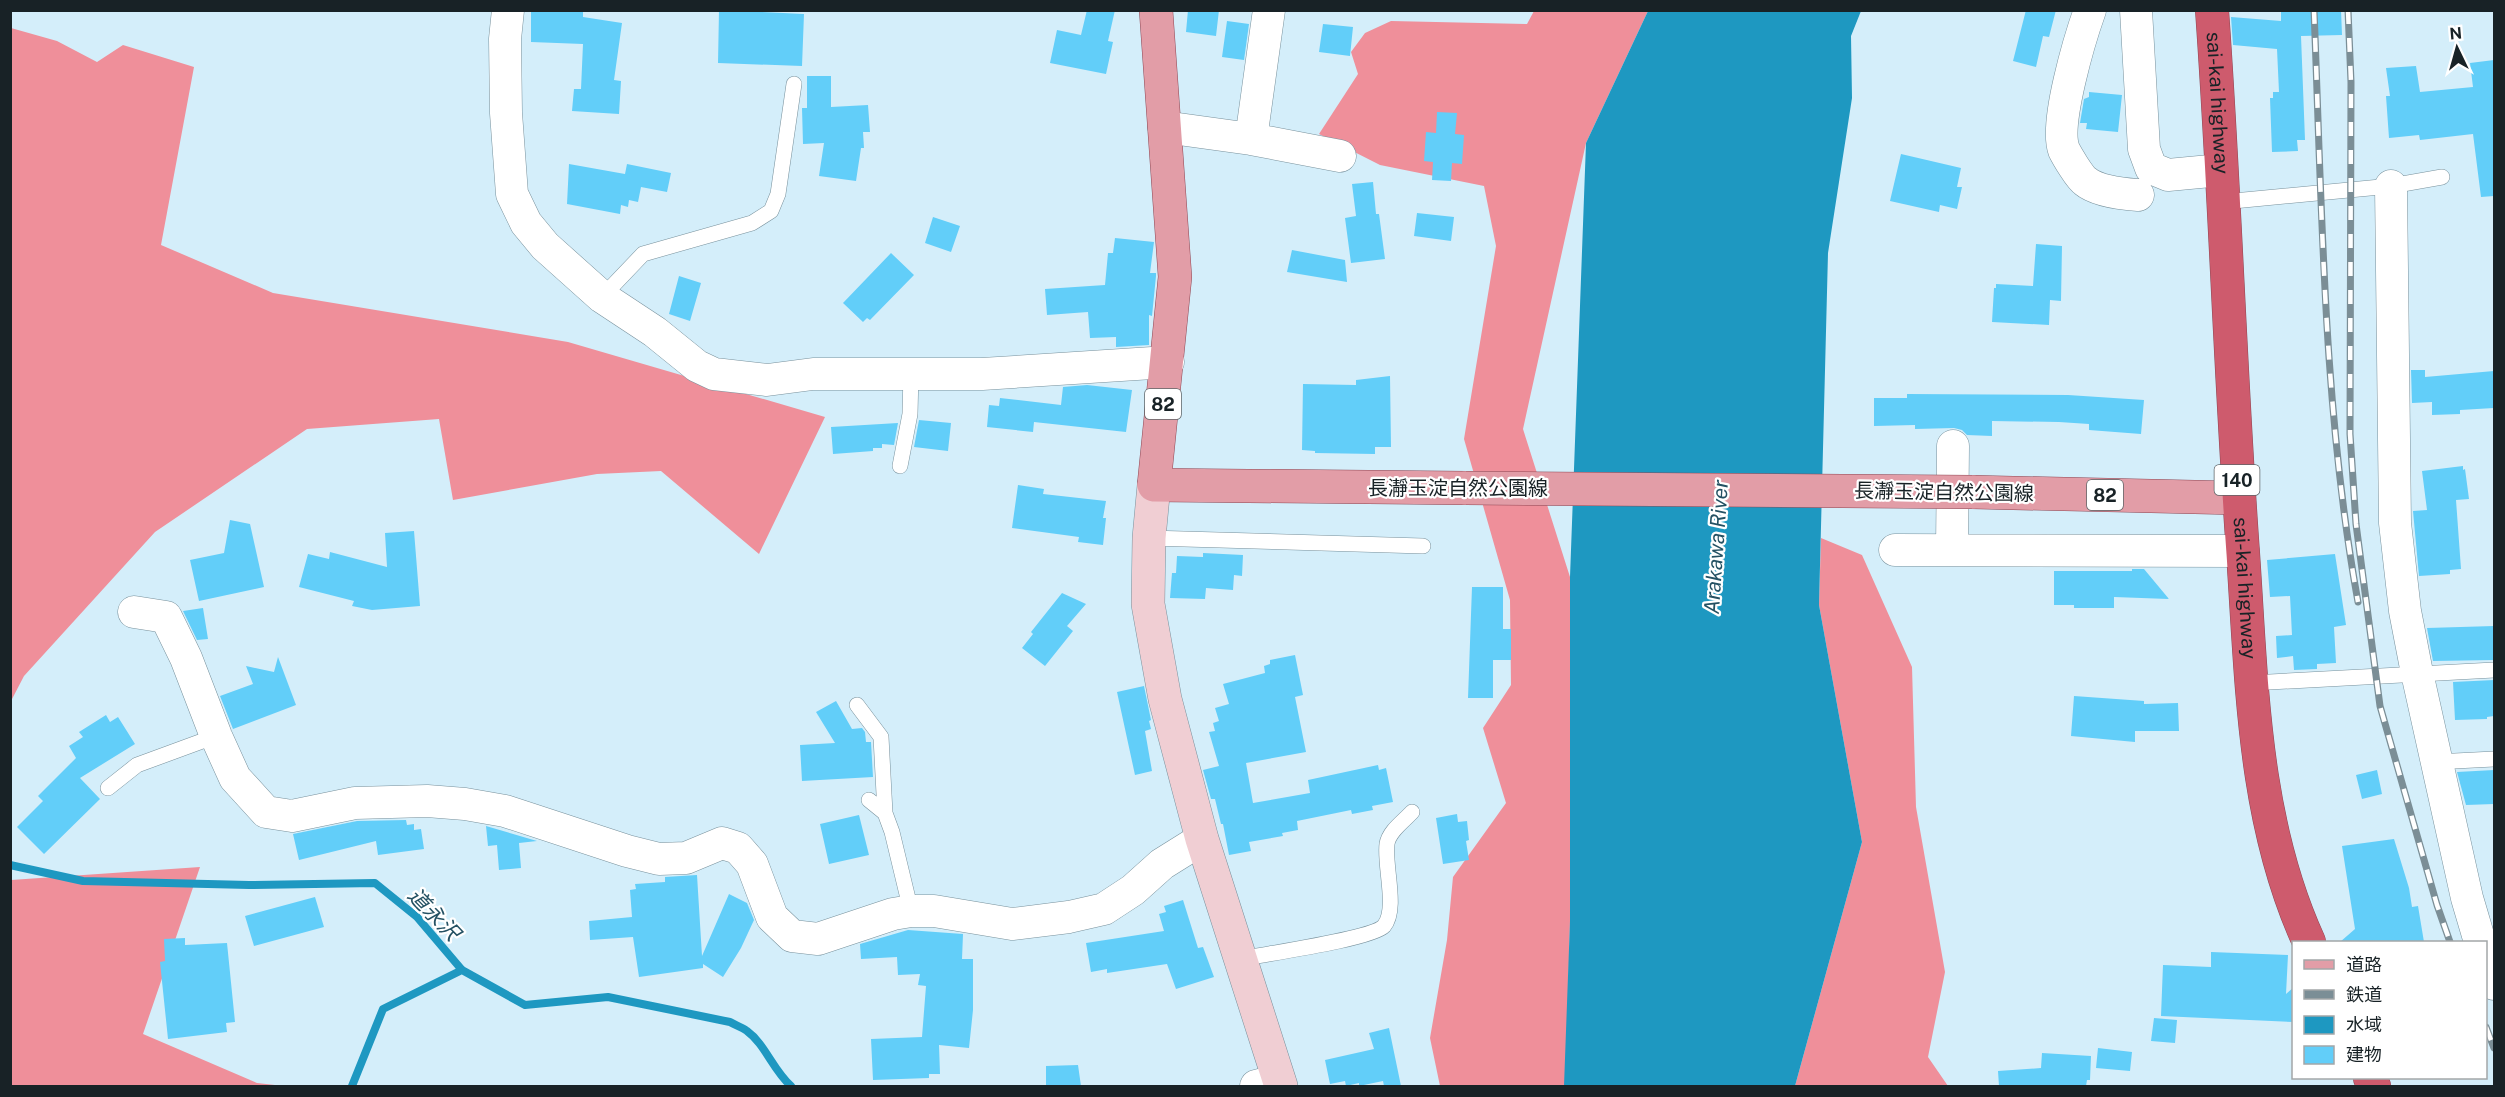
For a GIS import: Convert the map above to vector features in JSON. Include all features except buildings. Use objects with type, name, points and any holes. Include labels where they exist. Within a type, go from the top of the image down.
[{"type":"highway","name":"sai-kai highway","points":[[2212,10],[2238,498],[2251,683],[2261,780],[2271,832],[2284,878],[2309,941]]},
{"type":"main road","name":"82","points":[[1154,485],[1175,277],[1156,10]]},
{"type":"main road","name":"長瀞玉淀自然公園線","points":[[1154,485],[1972,492],[2238,498]]},
{"type":"street","points":[[508,10],[506,113],[512,194],[526,223],[545,246],[602,297],[655,332],[697,366],[714,374],[767,380],[813,374],[982,374],[1168,362]]},
{"type":"street","points":[[1251,139],[1269,10]]},
{"type":"street","points":[[2090,10],[2077,47],[2063,124],[2064,150],[2085,181],[2117,194],[2138,195]]},
{"type":"street","points":[[2136,10],[2144,149],[2151,168],[2168,175],[2221,170]]},
{"type":"street","points":[[1164,127],[1251,139],[1340,156]]},
{"type":"street","points":[[2391,186],[2395,522],[2405,611],[2435,762],[2484,941]]},
{"type":"street","points":[[1952,550],[1953,446]]},
{"type":"street","points":[[1154,485],[1149,538],[1148,604],[1165,699],[1202,839],[1241,959],[1272,1084]]},
{"type":"street","points":[[1895,550],[2242,551]]},
{"type":"street","points":[[134,612],[166,616],[186,658],[235,778],[266,812],[292,816],[355,803],[427,801],[465,804],[505,811],[627,851],[659,859],[686,858],[722,843],[738,848],[752,864],[772,917],[792,936],[818,939],[893,914],[911,911],[934,911],[1012,924],[1069,917],[1104,909],[1133,890],[1162,864],[1202,839]]},
{"type":"street","points":[[2487,954],[2494,984]]},
{"type":"lane","points":[[602,297],[643,254],[752,223],[771,211],[778,194],[794,84]]},
{"type":"lane","points":[[2223,202],[2391,186],[2442,177]]},
{"type":"lane","points":[[900,466],[910,414],[911,374]]},
{"type":"lane","points":[[1149,538],[1423,546]]},
{"type":"lane","points":[[2251,683],[2494,670]]},
{"type":"lane","points":[[857,705],[881,736],[885,813],[911,911]]},
{"type":"lane","points":[[108,788],[137,765],[216,736]]},
{"type":"lane","points":[[2435,762],[2494,759]]},
{"type":"lane","points":[[869,800],[885,813]]},
{"type":"lane","points":[[1241,959],[1348,939],[1370,933],[1384,925],[1390,902],[1387,843],[1394,831],[1412,812]]},
{"type":"shaded area","points":[[1534,11],[1648,11],[1586,143],[1523,429],[1570,577],[1570,921],[1566,1086],[1440,1086],[1430,1038],[1447,940],[1453,877],[1506,803],[1483,728],[1511,685],[1510,600],[1464,439],[1496,246],[1484,186],[1380,165],[1319,134],[1358,74],[1351,52],[1365,33],[1391,21],[1527,24]]},
{"type":"shaded area","points":[[11,28],[57,41],[97,62],[123,45],[194,67],[161,245],[273,293],[568,342],[825,417],[759,554],[661,471],[597,474],[453,500],[439,419],[307,429],[155,532],[24,676],[11,701]]},
{"type":"shaded area","points":[[1821,538],[1862,555],[1912,667],[1916,807],[1945,972],[1928,1057],[1948,1086],[1795,1086],[1862,842],[1819,605]]},
{"type":"shaded area","points":[[200,867],[143,1034],[257,1083],[284,1086],[11,1086],[11,880]]},
{"type":"water","name":"Arakawa River","points":[[1648,11],[1861,11],[1851,36],[1852,98],[1828,253],[1819,605],[1862,842],[1795,1086],[1564,1086],[1570,921],[1570,577],[1586,143]]},
{"type":"waterway","name":"道永沢","points":[[10,865],[83,881],[249,885],[375,883],[417,917],[462,970],[525,1005],[608,997],[730,1022],[753,1036],[791,1086]]},
{"type":"waterway","points":[[352,1086],[383,1009],[462,970]]},
{"type":"railway","points":[[2314,10],[2322,233],[2331,382],[2337,456],[2358,602]]},
{"type":"railway","points":[[2348,10],[2351,82],[2350,434],[2356,524],[2380,706],[2437,905],[2450,941]]},
{"type":"railway","points":[[2487,1030],[2494,1048]]}]
